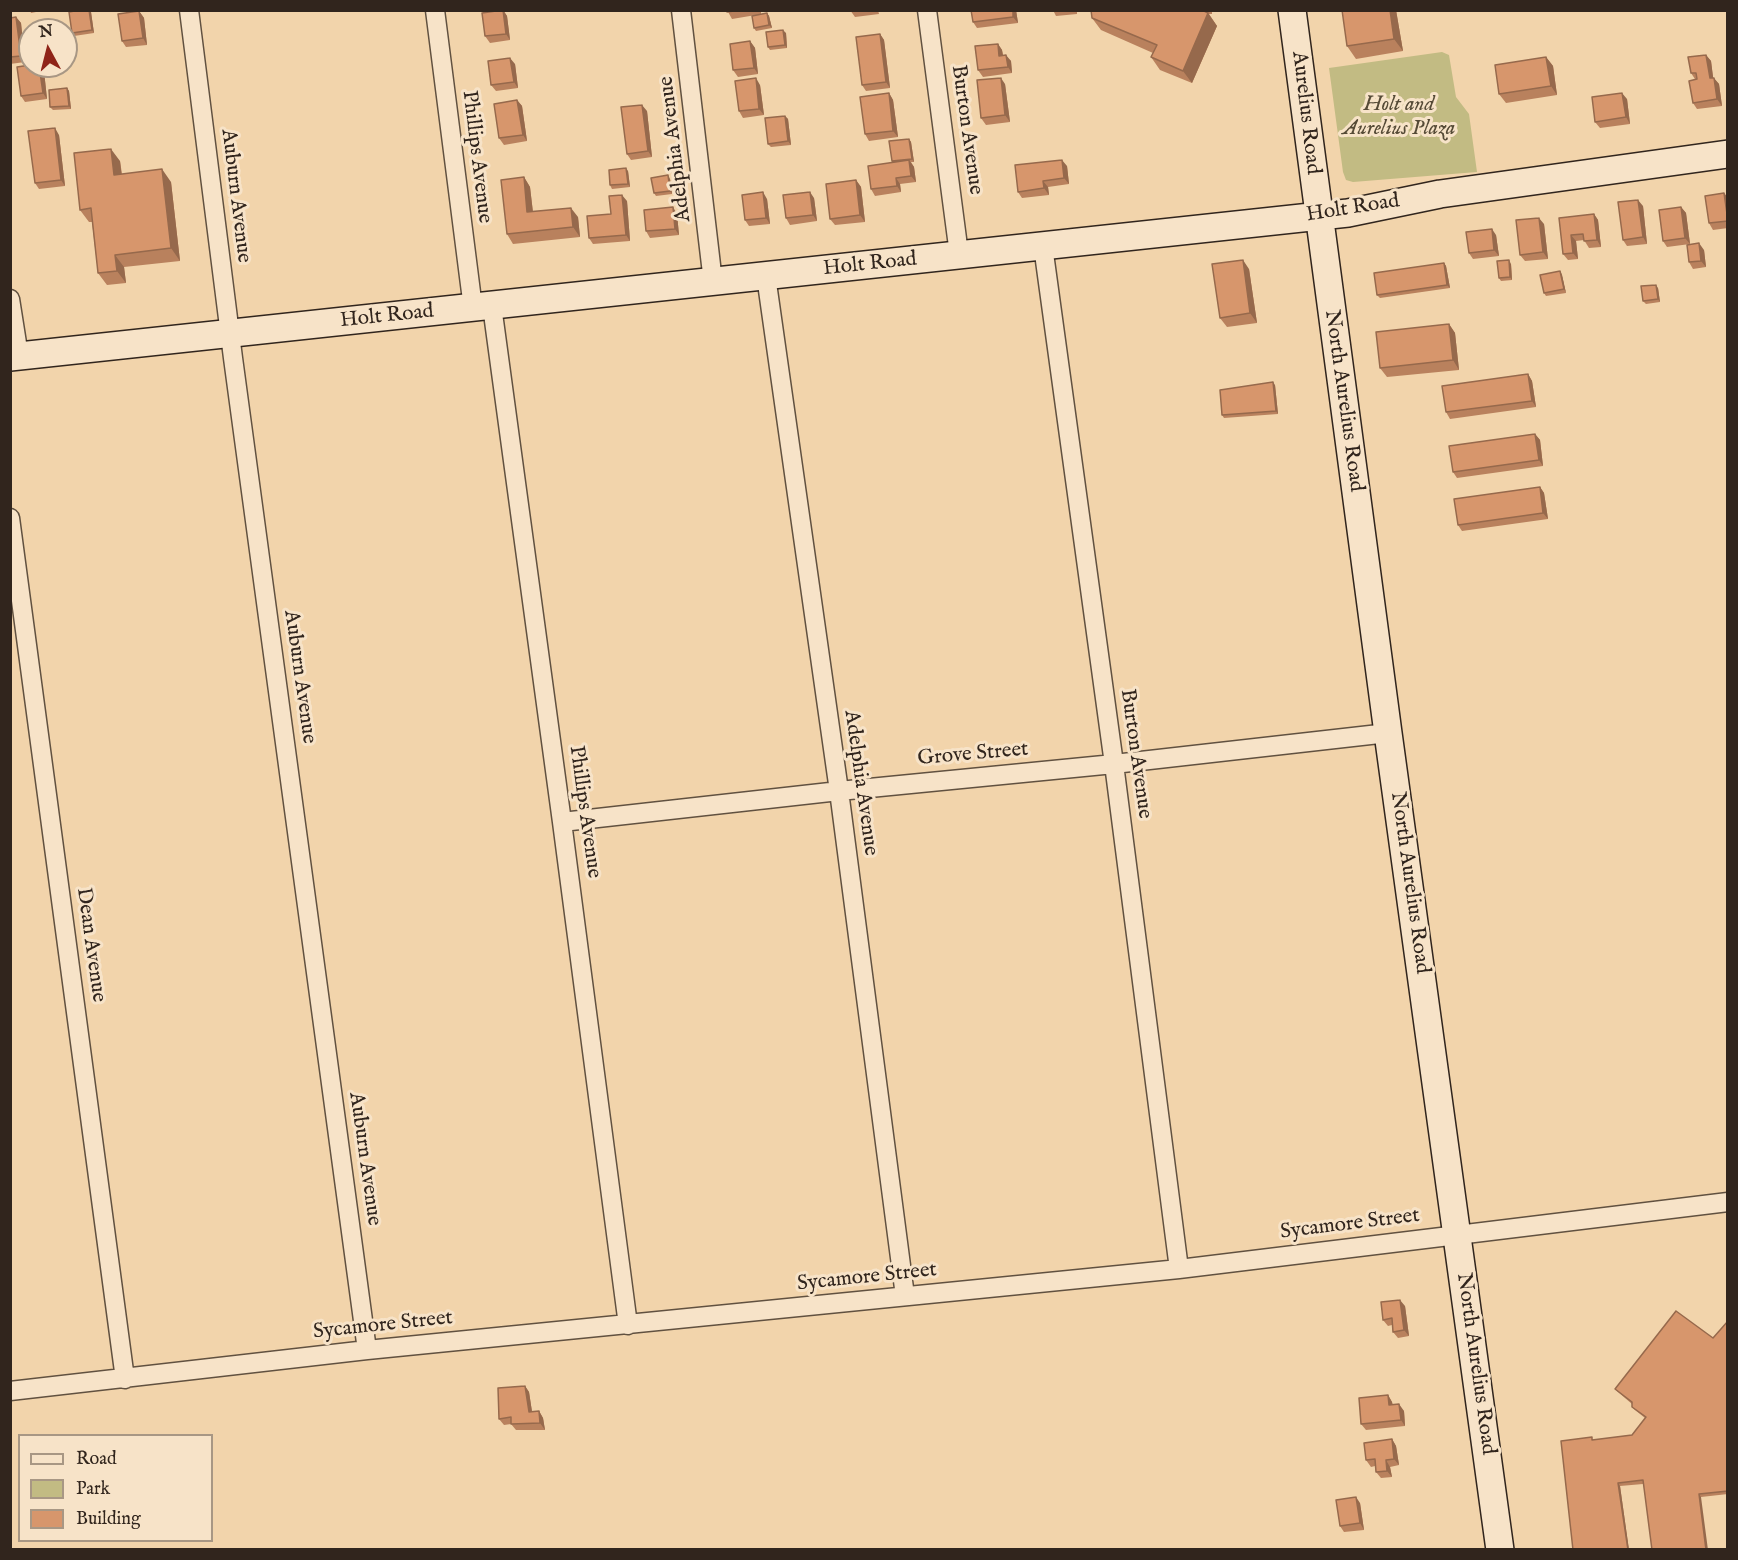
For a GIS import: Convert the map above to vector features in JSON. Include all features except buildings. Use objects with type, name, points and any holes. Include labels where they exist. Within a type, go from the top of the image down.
[{"type":"main road","name":"Aurelius Road","points":[[1292,10],[1318,216]]},
{"type":"main road","name":"Holt Road","points":[[15,356],[1348,213],[1440,194],[1728,154]]},
{"type":"main road","name":"North Aurelius Road","points":[[1318,216],[1500,1550]]},
{"type":"street","name":"Auburn Avenue","points":[[189,10],[230,333],[367,1350]]},
{"type":"street","name":"Phillips Avenue","points":[[435,10],[562,822],[628,1325]]},
{"type":"street","name":"Adelphia Avenue","points":[[681,10],[713,282]]},
{"type":"street","name":"Burton Avenue","points":[[927,10],[959,255]]},
{"type":"street","name":"Burton Avenue","points":[[1043,246],[1114,764],[1179,1269]]},
{"type":"street","name":"Adelphia Avenue","points":[[766,276],[839,791],[904,1296]]},
{"type":"street","points":[[10,299],[15,356]]},
{"type":"street","name":"Dean Avenue","points":[[10,518],[125,1379]]},
{"type":"street","name":"Grove Street","points":[[562,822],[1388,733]]},
{"type":"street","name":"Sycamore Street","points":[[10,1391],[367,1350],[1179,1269],[1728,1202]]},
{"type":"green space","name":"Holt and Aurelius Plaza","points":[[1442,52],[1449,55],[1456,97],[1469,114],[1477,172],[1353,182],[1346,180],[1329,68]]}]
